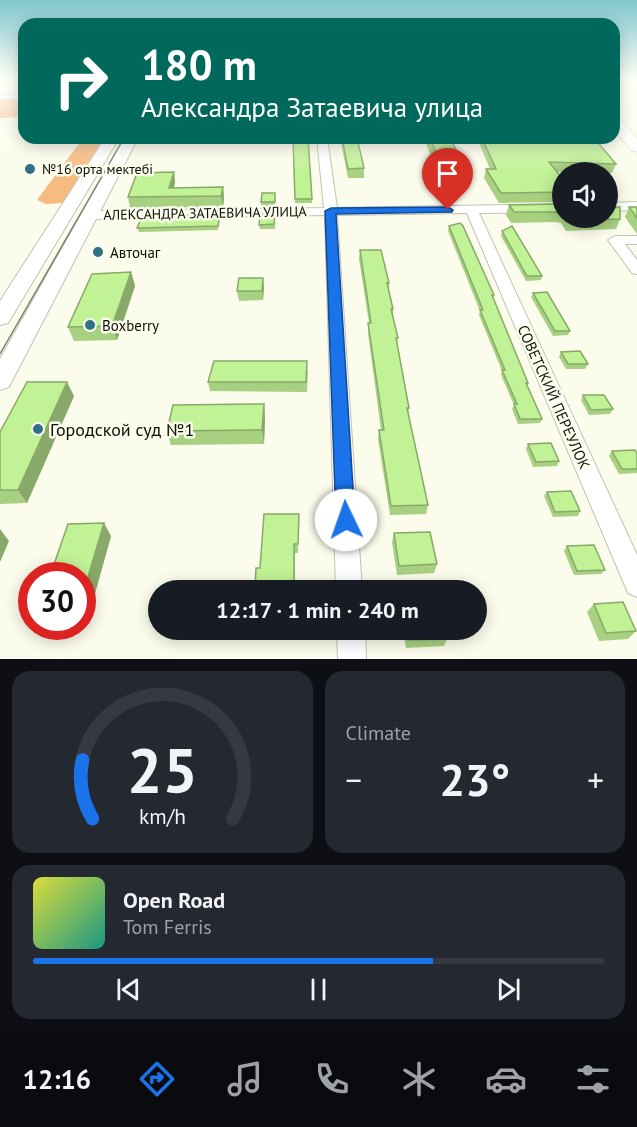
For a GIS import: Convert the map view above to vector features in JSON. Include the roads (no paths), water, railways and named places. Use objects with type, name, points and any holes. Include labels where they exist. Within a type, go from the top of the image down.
[{"type":"main road","points":[[620,135],[637,147]]},
{"type":"main road","points":[[0,318],[108,144]]},
{"type":"main road","points":[[0,381],[128,144]]},
{"type":"main road","name":"АЛЕКСАНДРА ЗАТАЕВИЧА УЛИЦА","points":[[64,216],[90,215]]},
{"type":"street","points":[[323,144],[331,211],[348,580]]},
{"type":"street","points":[[618,207],[637,206]]},
{"type":"street","name":"АЛЕКСАНДРА ЗАТАЕВИЧА УЛИЦА","points":[[90,215],[552,208]]},
{"type":"street","name":"СОВЕТСКИЙ ПЕРЕУЛОК","points":[[472,210],[637,584]]},
{"type":"street","points":[[637,240],[615,240],[637,270]]},
{"type":"street","points":[[351,640],[352,659]]},
{"type":"tram line","points":[[0,354],[121,144]]},
{"type":"place","name":"№16 орта мектебі","points":[[30,169]]},
{"type":"place","name":"Авточаг","points":[[98,252]]},
{"type":"place","name":"Boxberry","points":[[90,325]]},
{"type":"place","name":"Городской суд №1","points":[[38,429]]}]
